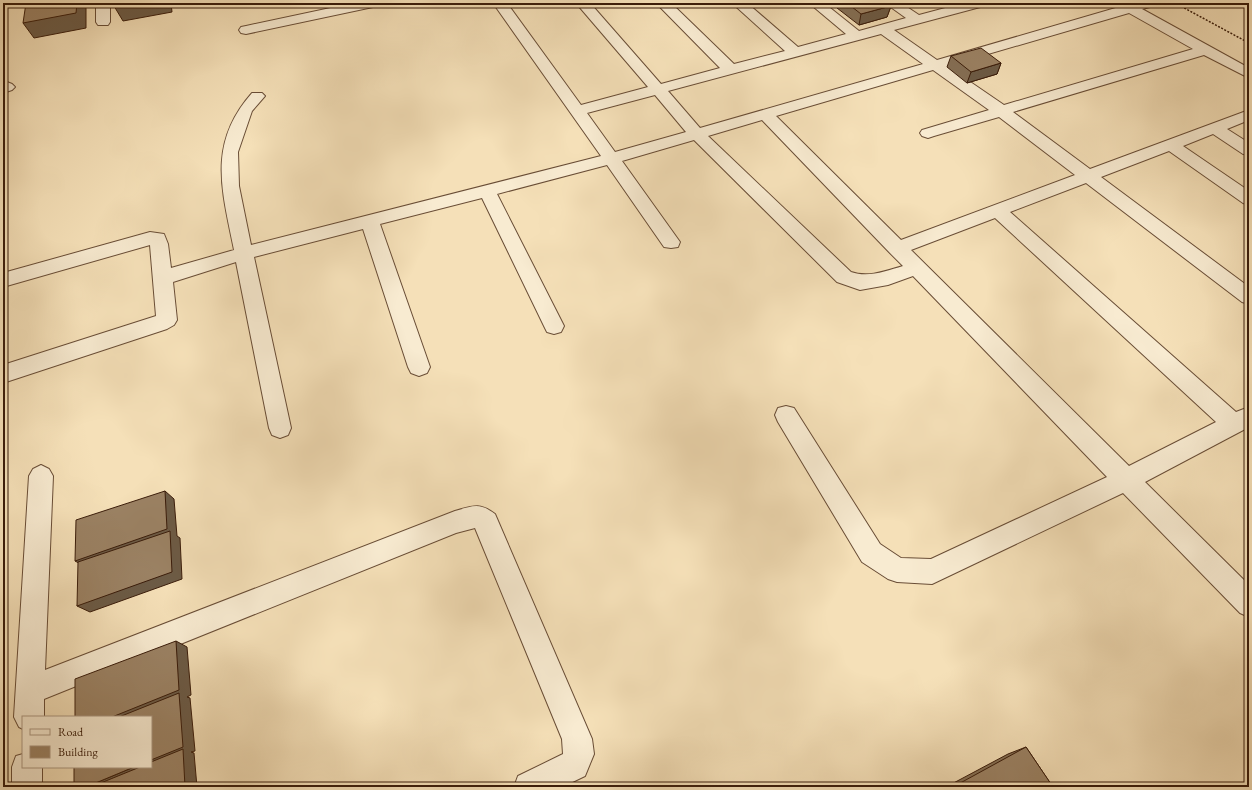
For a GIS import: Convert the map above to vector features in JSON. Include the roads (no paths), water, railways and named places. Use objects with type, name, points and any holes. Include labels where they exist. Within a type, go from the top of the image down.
[{"type":"street","points":[[103,3],[103,22]]},
{"type":"street","points":[[246,30],[373,3]]},
{"type":"street","points":[[500,3],[671,242]]},
{"type":"street","points":[[583,3],[696,133],[844,277],[860,283],[888,278],[917,268]]},
{"type":"street","points":[[663,3],[731,70]]},
{"type":"street","points":[[739,3],[796,52]]},
{"type":"street","points":[[816,3],[857,36]]},
{"type":"street","points":[[892,3],[916,20]]},
{"type":"street","points":[[162,278],[245,253],[370,220],[487,192],[610,158],[936,65],[1125,6],[1149,3]]},
{"type":"street","points":[[576,111],[971,4]]},
{"type":"street","points":[[1125,6],[1249,74]]},
{"type":"street","points":[[883,29],[1000,110],[1087,177],[1249,297]]},
{"type":"street","points":[[928,133],[1000,110],[1206,50]]},
{"type":"street","points":[[257,96],[245,110],[230,152],[230,186],[280,428]]},
{"type":"street","points":[[764,113],[1249,604]]},
{"type":"street","points":[[897,248],[1249,116]]},
{"type":"street","points":[[1215,128],[1249,150]]},
{"type":"street","points":[[1171,145],[1249,199]]},
{"type":"street","points":[[487,192],[554,326]]},
{"type":"street","points":[[786,415],[872,553],[897,570],[932,572],[1127,479],[1242,420],[997,210]]},
{"type":"street","points":[[370,220],[419,367]]},
{"type":"street","points":[[3,280],[150,238],[157,239],[159,244],[168,320],[160,324],[3,374]]},
{"type":"street","points":[[41,476],[30,704],[455,522],[478,516],[486,522],[577,739],[580,754],[574,765],[529,787]]},
{"type":"street","points":[[26,787],[27,768]]}]
